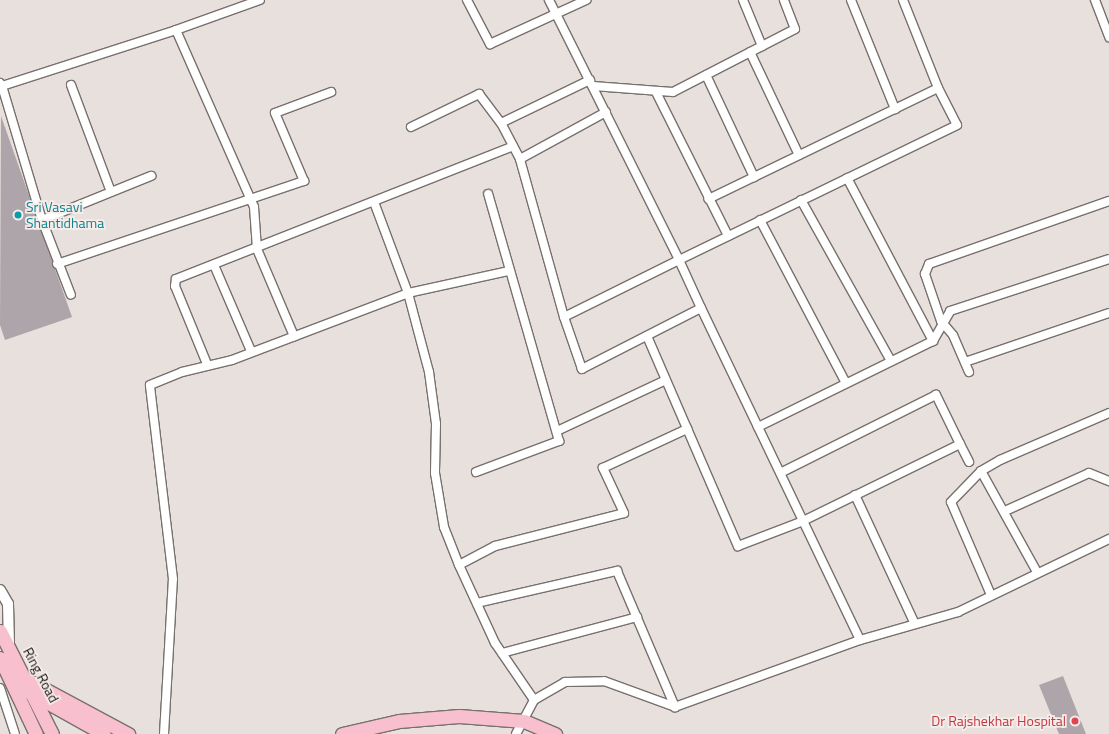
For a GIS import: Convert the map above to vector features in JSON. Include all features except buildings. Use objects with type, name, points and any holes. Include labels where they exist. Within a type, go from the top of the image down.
[{"type":"highway","name":"Ring Road","points":[[0,631],[5,659],[18,679],[36,734]]},
{"type":"highway","points":[[5,659],[18,679],[34,695],[104,734]]},
{"type":"highway","points":[[18,679],[128,734]]},
{"type":"highway","name":"Ring Road","points":[[34,695],[54,732]]},
{"type":"highway","points":[[342,734],[426,716],[524,721],[556,734]]},
{"type":"street","points":[[71,295],[57,264],[42,220],[1,84],[176,30],[260,0]]},
{"type":"street","points":[[467,0],[490,44],[586,0]]},
{"type":"street","points":[[548,0],[606,112],[679,260],[860,640]]},
{"type":"street","points":[[743,0],[762,46]]},
{"type":"street","points":[[501,123],[591,83],[656,92],[673,92],[795,29],[784,0]]},
{"type":"street","points":[[851,0],[896,109]]},
{"type":"street","points":[[564,317],[801,200],[958,125],[938,88],[903,0]]},
{"type":"street","points":[[1095,0],[1109,37]]},
{"type":"street","points":[[176,30],[250,198],[257,249],[294,336]]},
{"type":"street","points":[[750,52],[799,155]]},
{"type":"street","points":[[706,75],[754,177]]},
{"type":"street","points":[[71,85],[111,192]]},
{"type":"street","points":[[708,199],[938,88]]},
{"type":"street","points":[[57,264],[304,181],[275,113],[331,92]]},
{"type":"street","points":[[656,92],[708,199],[728,236]]},
{"type":"street","points":[[411,127],[479,94],[501,123],[520,159],[564,317],[582,369],[701,308]]},
{"type":"street","points":[[520,159],[606,112]]},
{"type":"street","points":[[207,364],[174,281],[513,146]]},
{"type":"street","points":[[42,220],[151,176]]},
{"type":"street","points":[[847,178],[933,340]]},
{"type":"street","points":[[476,472],[556,444],[557,431],[509,271],[488,194]]},
{"type":"street","points":[[801,200],[891,361]]},
{"type":"street","points":[[969,372],[953,335],[941,321],[925,274],[934,260],[1109,201]]},
{"type":"street","points":[[374,202],[408,293],[429,372],[436,424],[435,473],[444,527],[459,565],[502,653],[534,700]]},
{"type":"street","points":[[760,220],[846,383]]},
{"type":"street","points":[[758,427],[933,340],[941,321],[950,311],[1109,259]]},
{"type":"street","points":[[214,265],[251,351]]},
{"type":"street","points":[[164,734],[173,579],[150,385],[207,364],[232,360],[251,351],[408,293],[509,271]]},
{"type":"street","points":[[965,362],[1109,313]]},
{"type":"street","points":[[647,336],[738,546],[803,521],[960,444]]},
{"type":"street","points":[[557,431],[666,380]]},
{"type":"street","points":[[780,473],[936,395],[969,462]]},
{"type":"street","points":[[991,595],[951,502],[981,471],[1109,413]]},
{"type":"street","points":[[459,565],[495,546],[624,513],[603,468],[687,429]]},
{"type":"street","points":[[981,471],[1005,511],[1037,572]]},
{"type":"street","points":[[1005,511],[1088,473],[1109,482]]},
{"type":"street","points":[[855,495],[915,624]]},
{"type":"street","points":[[516,734],[534,700],[565,682],[604,681],[675,707],[860,640],[958,612],[1109,538]]},
{"type":"street","points":[[477,603],[613,571],[620,574],[675,707]]},
{"type":"street","points":[[0,590],[8,604],[5,659]]},
{"type":"street","points":[[502,653],[637,617]]},
{"type":"street","points":[[0,688],[15,734]]},
{"type":"place","name":"Sri Vasavi Shantidhama","points":[[18,215]]},
{"type":"place","name":"Dr Rajshekhar Hospital","points":[[1075,721]]}]
